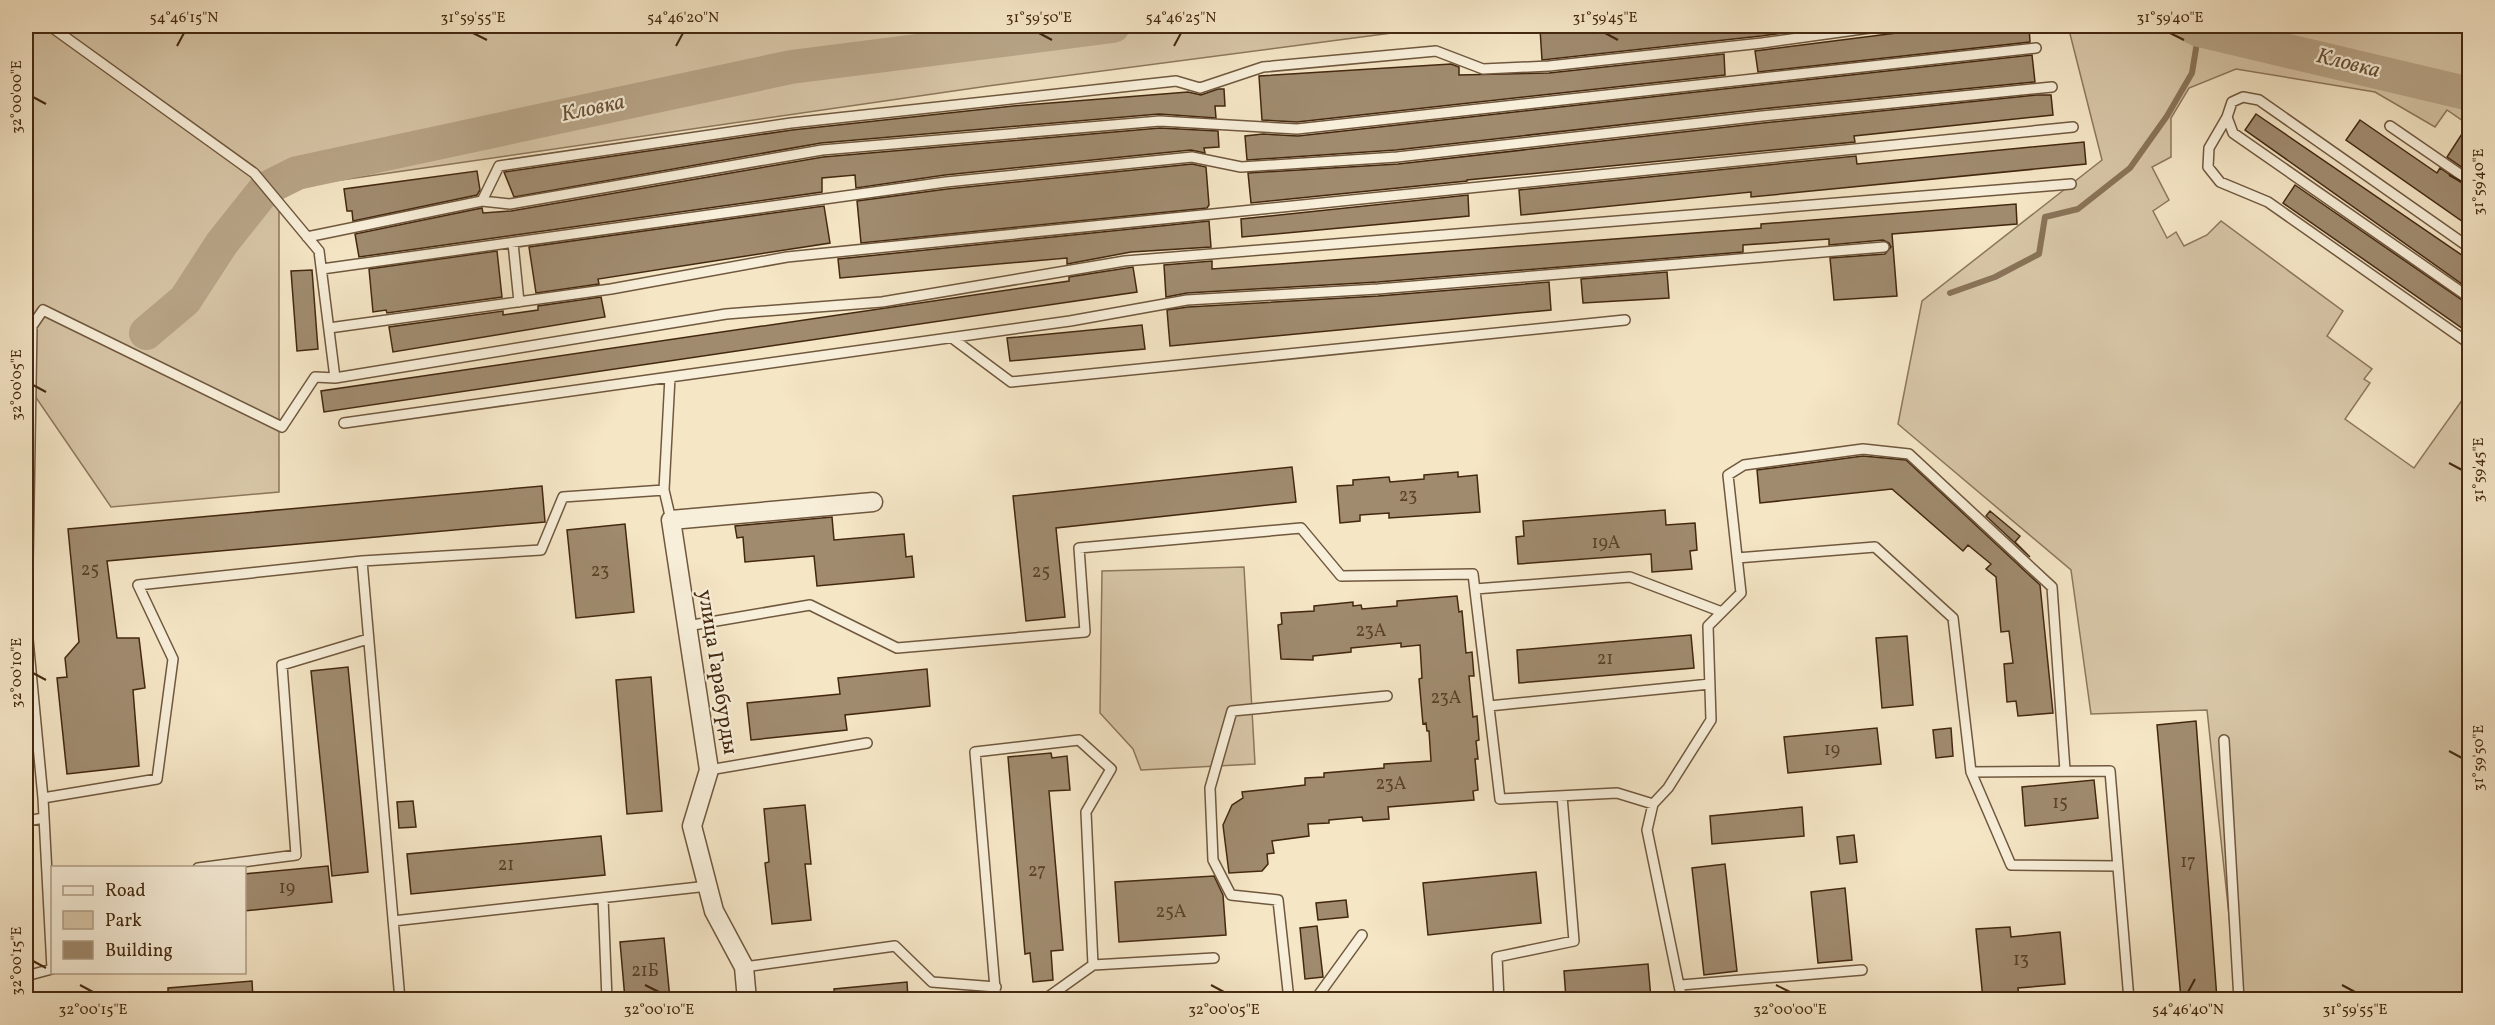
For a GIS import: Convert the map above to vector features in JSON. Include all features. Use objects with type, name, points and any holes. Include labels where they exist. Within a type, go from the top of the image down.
[{"type":"street","points":[[670,520],[873,502]]},
{"type":"street","name":"улица Гарабурды","points":[[670,520],[709,770],[693,826],[714,911],[744,967],[747,999]]},
{"type":"lane","points":[[50,26],[254,173],[307,236],[319,251],[335,378]]},
{"type":"lane","points":[[482,201],[499,166],[791,123],[1176,81],[1200,88],[1263,66],[1436,51],[1483,69],[1549,66],[1762,43],[1884,26]]},
{"type":"lane","points":[[307,236],[482,201],[510,204],[822,150],[1160,121],[1297,129],[2036,48]]},
{"type":"lane","points":[[321,269],[946,182],[1192,157],[1242,167],[1397,157],[1762,116],[2052,87]]},
{"type":"lane","points":[[2469,248],[2259,100],[2243,97],[2232,102],[2227,117],[2209,148],[2208,167],[2220,182],[2268,202],[2469,344]]},
{"type":"lane","points":[[2227,117],[2233,133],[2469,298]]},
{"type":"lane","points":[[2390,126],[2469,181]]},
{"type":"lane","points":[[329,328],[611,289],[787,257],[2073,127]]},
{"type":"lane","points":[[51,928],[43,798],[26,619],[32,326],[43,310],[282,427],[315,377],[335,378],[726,314],[882,302],[1125,261],[2071,184]]},
{"type":"lane","points":[[513,243],[519,302]]},
{"type":"lane","points":[[344,423],[1070,321],[1187,300],[1378,289],[1884,247]]},
{"type":"lane","points":[[952,338],[1011,382],[1625,320]]},
{"type":"lane","points":[[670,377],[664,490],[670,520]]},
{"type":"lane","points":[[1682,999],[1681,985],[1647,831],[1653,804],[1668,788],[1711,720],[1708,626],[1741,593],[1728,475],[1744,465],[1863,449],[1909,454],[2052,586],[2065,770]]},
{"type":"lane","points":[[43,798],[157,779],[173,659],[138,585],[362,561],[541,550],[563,497],[664,490]]},
{"type":"lane","points":[[687,627],[810,605],[897,648],[1085,632],[1079,548],[1301,528],[1341,576],[1473,574],[1500,799],[1617,793],[1653,804]]},
{"type":"lane","points":[[1737,558],[1875,547],[1953,618],[1971,772],[2011,865],[2118,866]]},
{"type":"lane","points":[[362,561],[400,999]]},
{"type":"lane","points":[[1475,589],[1630,578],[1722,612]]},
{"type":"lane","points":[[206,866],[296,855],[282,665],[368,639]]},
{"type":"lane","points":[[1489,706],[1710,684]]},
{"type":"lane","points":[[1289,999],[1278,900],[1231,895],[1213,860],[1210,788],[1232,711],[1387,696]]},
{"type":"lane","points":[[996,999],[975,752],[1079,740],[1110,769],[1086,812],[1093,965]]},
{"type":"lane","points":[[2224,740],[2239,999]]},
{"type":"lane","points":[[709,770],[867,743]]},
{"type":"lane","points":[[1971,772],[2110,771],[2129,999]]},
{"type":"lane","points":[[1499,999],[1497,957],[1574,941],[1562,796]]},
{"type":"lane","points":[[26,821],[44,818]]},
{"type":"lane","points":[[393,921],[708,886]]},
{"type":"lane","points":[[603,898],[608,999]]},
{"type":"lane","points":[[1315,999],[1362,935]]},
{"type":"lane","points":[[744,967],[895,946],[932,982],[996,987]]},
{"type":"lane","points":[[1044,999],[1093,965],[1214,958]]},
{"type":"lane","points":[[26,976],[51,969]]},
{"type":"lane","points":[[1681,985],[1862,970]]},
{"type":"green space","points":[[26,26],[1445,26],[988,86],[279,189],[279,492],[111,507],[26,383]]},
{"type":"green space","points":[[2068,26],[2469,26],[2469,125],[2447,110],[2435,127],[2375,92],[2236,69],[2189,88],[2171,118],[2171,157],[2152,167],[2169,200],[2153,211],[2167,238],[2176,232],[2184,246],[2207,235],[2221,221],[2343,311],[2327,336],[2372,369],[2364,379],[2370,383],[2345,419],[2414,468],[2465,396],[2469,399],[2469,999],[2238,999],[2207,710],[2091,714],[2071,570],[1898,424],[1922,301],[2102,160]]},
{"type":"green space","points":[[1244,567],[1255,764],[1141,770],[1133,749],[1100,713],[1102,571]]},
{"type":"building","points":[[1593,26],[1834,26],[1542,60],[1540,29]]},
{"type":"building","points":[[1952,26],[2029,26],[2030,42],[1758,72],[1755,51]]},
{"type":"building","points":[[1724,54],[1725,75],[1297,122],[1262,120],[1259,76],[1451,64],[1459,67],[1459,75],[1549,73]]},
{"type":"building","points":[[2032,55],[2035,82],[1761,109],[1396,150],[1247,160],[1245,136],[1263,134],[1298,136]]},
{"type":"building","points":[[1224,89],[1225,106],[1215,106],[1216,118],[1159,114],[821,143],[514,197],[504,172],[792,130],[1013,106],[1188,92],[1201,95]]},
{"type":"building","points":[[2051,95],[2053,115],[1854,136],[1855,142],[1251,203],[1248,173],[1398,164]]},
{"type":"building","points":[[2256,114],[2469,260],[2469,289],[2245,130]]},
{"type":"building","points":[[2360,120],[2437,173],[2440,168],[2469,188],[2469,226],[2346,140]]},
{"type":"building","points":[[2469,123],[2469,172],[2447,157]]},
{"type":"building","points":[[1160,128],[1218,131],[1219,147],[1204,148],[1205,153],[1191,150],[945,175],[856,188],[855,175],[822,178],[822,192],[359,257],[355,234],[482,208],[483,213],[511,211],[823,157]]},
{"type":"building","points":[[2084,142],[2086,164],[1751,197],[1751,192],[1521,215],[1519,190],[1856,156],[1857,164]]},
{"type":"building","points":[[1192,164],[1206,167],[1209,205],[1207,208],[861,243],[857,201],[947,189]]},
{"type":"building","points":[[477,171],[480,190],[477,195],[353,221],[352,211],[347,211],[344,189]]},
{"type":"building","points":[[2295,185],[2469,305],[2469,333],[2283,203]]},
{"type":"building","points":[[1468,195],[1469,216],[1242,237],[1241,219]]},
{"type":"building","points":[[2016,204],[2017,224],[1892,234],[1897,296],[1834,300],[1830,258],[1885,254],[1891,247],[1883,240],[1829,245],[1829,239],[1743,245],[1743,252],[1378,282],[1187,293],[1166,297],[1164,265],[1212,261],[1212,269],[1761,228],[1761,224]]},
{"type":"building","points":[[824,206],[830,243],[598,279],[599,284],[536,293],[529,247]]},
{"type":"building","points":[[1209,221],[1211,247],[1131,252],[1067,264],[1067,258],[840,278],[838,259]]},
{"type":"building","points":[[497,251],[502,297],[387,313],[386,310],[373,312],[369,269]]},
{"type":"building","points":[[1133,267],[1137,292],[324,412],[321,391],[1069,281],[1069,277]]},
{"type":"building","points":[[312,270],[318,349],[297,351],[291,271]]},
{"type":"building","points":[[1667,272],[1669,298],[1583,303],[1581,279]]},
{"type":"building","points":[[1549,282],[1551,310],[1170,346],[1167,310]]},
{"type":"building","points":[[601,297],[605,317],[393,352],[389,327],[503,311],[503,315],[538,310],[538,306]]},
{"type":"building","points":[[1142,325],[1145,349],[1010,361],[1007,338]]},
{"type":"building","points":[[1863,456],[1906,460],[2040,585],[2053,713],[2018,716],[2016,701],[2007,702],[2004,664],[2013,663],[2009,631],[2001,632],[1996,577],[1986,569],[1991,564],[1968,545],[1963,551],[1892,489],[1760,503],[1757,470]]},
{"type":"building","points":[[1292,467],[1296,502],[1056,528],[1065,617],[1026,621],[1013,496]]},
{"type":"building","points":[[1458,472],[1458,477],[1477,475],[1480,512],[1389,518],[1389,513],[1360,515],[1360,521],[1340,523],[1337,486],[1353,485],[1353,480],[1389,477],[1390,482],[1424,479],[1424,475]]},
{"type":"building","points":[[542,486],[545,522],[107,561],[117,638],[139,638],[145,688],[133,690],[139,766],[67,774],[57,678],[67,677],[65,658],[79,642],[68,529]]},
{"type":"building","points":[[1665,510],[1666,525],[1695,523],[1697,550],[1690,551],[1692,569],[1652,572],[1651,554],[1518,564],[1516,537],[1524,536],[1523,521]]},
{"type":"building","points":[[1990,511],[2020,536],[2015,542],[2030,557],[1986,516]]},
{"type":"building","points":[[832,517],[834,540],[904,534],[906,557],[912,556],[914,577],[817,586],[814,556],[745,562],[743,537],[737,538],[735,526]]},
{"type":"building","points":[[625,524],[634,612],[576,618],[567,530]]},
{"type":"building","points":[[1457,596],[1459,612],[1462,611],[1466,653],[1472,652],[1474,676],[1469,676],[1473,717],[1477,716],[1479,740],[1476,741],[1478,759],[1475,759],[1478,790],[1473,791],[1474,800],[1388,807],[1389,819],[1363,821],[1362,817],[1308,824],[1309,836],[1272,841],[1274,853],[1267,854],[1268,864],[1262,871],[1229,873],[1223,825],[1232,805],[1243,798],[1242,792],[1305,785],[1305,778],[1324,777],[1324,773],[1384,768],[1384,764],[1431,761],[1429,731],[1427,731],[1426,723],[1423,724],[1419,679],[1422,678],[1420,645],[1401,647],[1401,643],[1351,648],[1351,652],[1313,656],[1313,660],[1281,659],[1278,625],[1282,624],[1281,613],[1314,611],[1314,606],[1353,602],[1353,606],[1361,605],[1362,609],[1397,606],[1397,601]]},
{"type":"building","points":[[1691,635],[1694,668],[1519,683],[1517,650]]},
{"type":"building","points":[[1907,636],[1913,705],[1882,708],[1876,638]]},
{"type":"building","points":[[348,667],[368,872],[332,876],[311,671]]},
{"type":"building","points":[[927,669],[930,706],[845,715],[847,730],[751,740],[747,703],[840,694],[838,678]]},
{"type":"building","points":[[651,677],[662,811],[627,814],[616,680]]},
{"type":"building","points":[[2196,721],[2217,999],[2181,999],[2157,725]]},
{"type":"building","points":[[1877,728],[1881,764],[1788,773],[1784,737]]},
{"type":"building","points":[[1951,728],[1953,756],[1936,758],[1933,730]]},
{"type":"building","points":[[1051,753],[1052,758],[1067,756],[1070,790],[1049,791],[1063,950],[1051,951],[1053,980],[1033,982],[1030,953],[1025,954],[1008,757]]},
{"type":"building","points":[[2094,780],[2098,818],[2025,826],[2022,787]]},
{"type":"building","points":[[413,801],[416,827],[399,828],[397,802]]},
{"type":"building","points":[[805,805],[811,864],[805,864],[811,920],[772,924],[765,863],[769,862],[764,809]]},
{"type":"building","points":[[1802,807],[1804,836],[1712,844],[1710,816]]},
{"type":"building","points":[[1854,835],[1857,862],[1840,864],[1837,837]]},
{"type":"building","points":[[601,836],[605,875],[411,894],[407,854]]},
{"type":"building","points":[[1725,864],[1737,971],[1704,975],[1692,868]]},
{"type":"building","points":[[328,866],[332,902],[246,911],[246,874]]},
{"type":"building","points":[[1536,872],[1541,923],[1428,935],[1423,883]]},
{"type":"building","points":[[1214,876],[1223,895],[1226,935],[1119,942],[1115,882]]},
{"type":"building","points":[[1845,888],[1852,960],[1818,963],[1811,892]]},
{"type":"building","points":[[1346,900],[1348,917],[1318,920],[1316,903]]},
{"type":"building","points":[[1317,926],[1323,977],[1305,979],[1300,928]]},
{"type":"building","points":[[2010,927],[2011,937],[2060,932],[2065,984],[2018,988],[2019,999],[1983,999],[1976,929]]},
{"type":"building","points":[[664,938],[670,999],[625,999],[620,942]]},
{"type":"building","points":[[1648,964],[1651,999],[1566,999],[1564,971]]},
{"type":"building","points":[[252,981],[253,999],[168,999],[168,988]]},
{"type":"building","points":[[907,982],[908,999],[835,999],[834,989]]},
{"type":"waterway","name":"Кловка","points":[[146,333],[185,300],[222,243],[265,189],[297,173],[791,67],[1113,26]]},
{"type":"waterway","name":"Кловка","points":[[2191,26],[2199,30],[2470,94]]},
{"type":"waterway","points":[[1950,293],[1995,277],[2039,254],[2045,217],[2078,209],[2130,168],[2167,116],[2192,73],[2199,30]]}]
